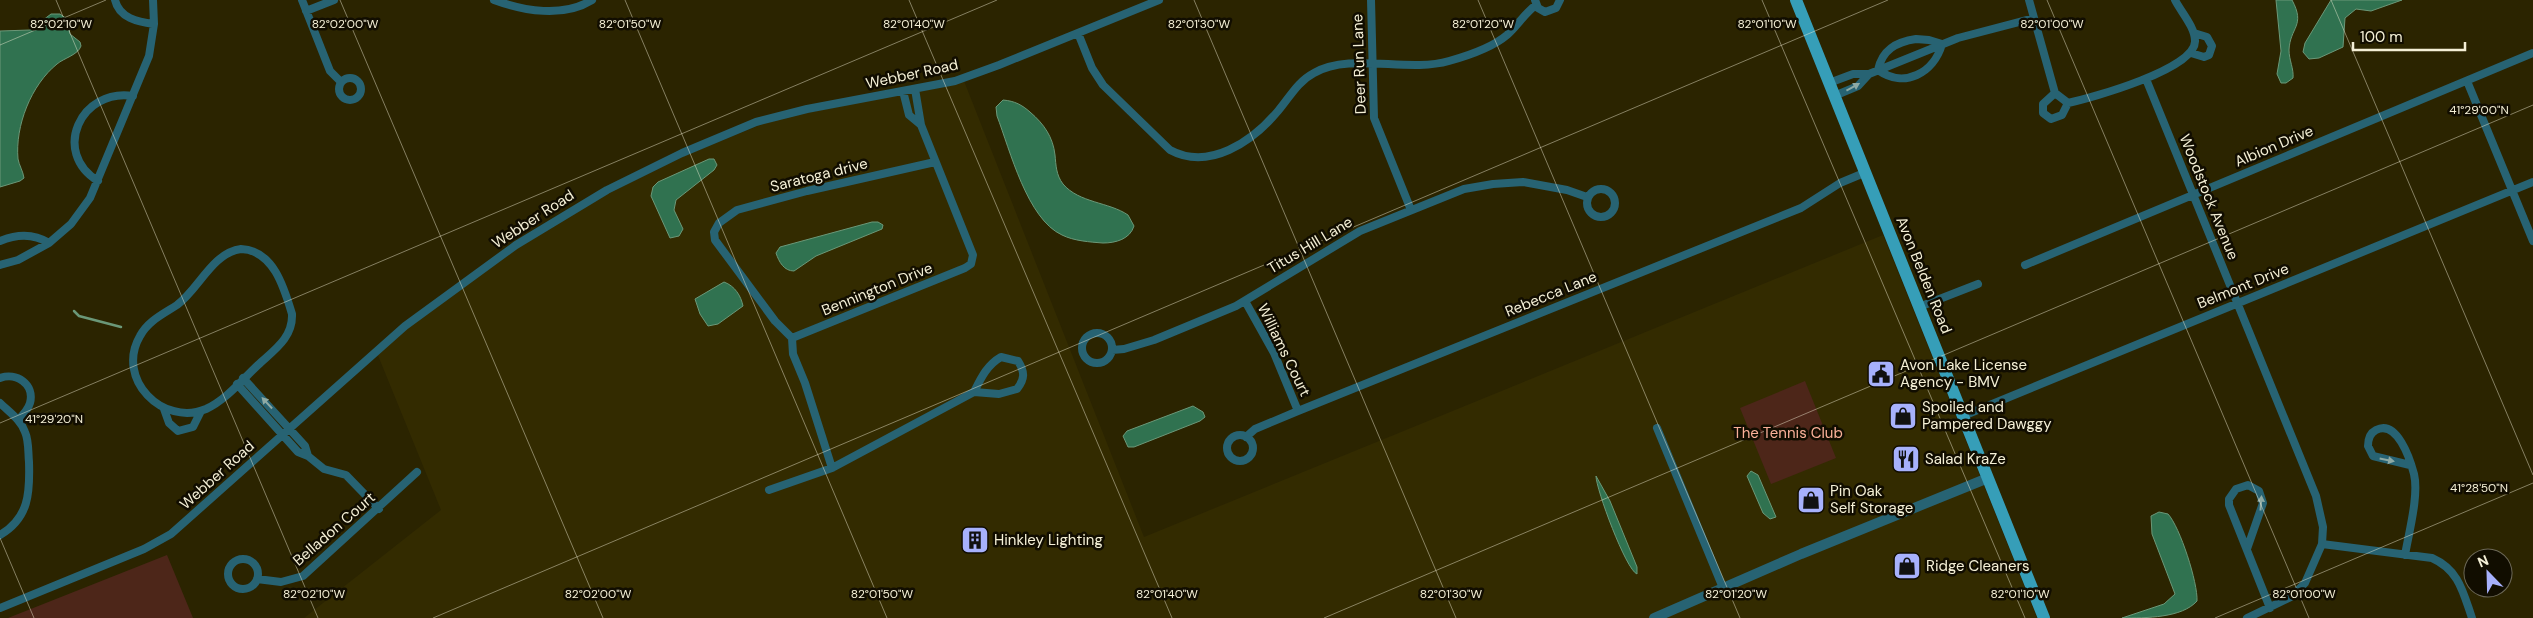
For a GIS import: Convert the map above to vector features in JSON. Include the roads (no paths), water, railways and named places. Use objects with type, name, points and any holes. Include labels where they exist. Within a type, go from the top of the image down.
[{"type":"main road","name":"Avon Belden Road","points":[[1796,0],[2044,618]]},
{"type":"street","points":[[115,0],[120,12],[127,17],[154,24]]},
{"type":"street","points":[[0,265],[18,260],[49,243],[66,229],[82,211],[98,181],[149,56],[154,24],[153,0]]},
{"type":"street","points":[[302,0],[330,71],[341,82]]},
{"type":"street","points":[[306,11],[334,0]]},
{"type":"street","points":[[494,0],[519,8],[542,11],[567,9],[592,0]]},
{"type":"street","name":"Webber Road","points":[[0,608],[160,542],[182,525],[382,345],[434,303],[516,245],[607,190],[682,153],[756,122],[807,109],[915,89],[976,74],[1159,0]]},
{"type":"street","name":"Deer Run Lane","points":[[1371,0],[1374,118],[1411,210]]},
{"type":"street","points":[[1078,33],[1092,68],[1109,93],[1170,150],[1191,158],[1217,155],[1250,137],[1270,120],[1298,84],[1316,71],[1338,65],[1435,64],[1456,59],[1505,36],[1536,2],[1542,11],[1549,12],[1556,8],[1560,0]]},
{"type":"street","points":[[2029,0],[2061,99],[2115,91],[2146,79],[2191,54],[2196,43],[2194,33],[2175,0]]},
{"type":"street","points":[[1834,96],[1858,86],[1869,74],[1942,44],[2034,18]]},
{"type":"street","points":[[2191,54],[2204,57],[2209,55],[2212,46],[2208,37],[2194,33]]},
{"type":"street","points":[[1878,70],[1880,59],[1888,50],[1903,41],[1929,40],[1942,44]]},
{"type":"street","points":[[1878,70],[1887,77],[1901,79],[1918,75],[1938,58],[1942,44]]},
{"type":"street","name":"Albion Drive","points":[[2025,264],[2533,53]]},
{"type":"street","points":[[1829,83],[1853,74],[1869,74]]},
{"type":"street","name":"Woodstock Avenue","points":[[2146,79],[2316,496],[2323,527],[2322,544]]},
{"type":"street","points":[[2467,81],[2533,241]]},
{"type":"street","points":[[915,89],[921,125],[935,162]]},
{"type":"street","points":[[902,91],[909,116],[921,125]]},
{"type":"street","points":[[98,181],[82,167],[77,158],[75,147],[77,129],[87,111],[102,99],[118,95],[133,96]]},
{"type":"street","name":"Saratoga drive","points":[[792,338],[775,321],[715,240],[716,227],[737,210],[807,191],[935,162]]},
{"type":"street","name":"Bennington Drive","points":[[792,338],[971,264],[973,255],[935,162]]},
{"type":"street","name":"Rebecca Lane","points":[[1246,437],[1255,429],[1298,411],[1802,208],[1840,183],[1864,173]]},
{"type":"street","name":"Titus Hill Lane","points":[[1112,350],[1124,349],[1154,340],[1245,301],[1344,239],[1464,189],[1508,182],[1538,184],[1587,197]]},
{"type":"street","name":"Belmont Drive","points":[[1963,416],[2533,182]]},
{"type":"street","points":[[0,241],[21,235],[40,238],[49,243]]},
{"type":"street","points":[[241,249],[257,252],[271,263],[290,306],[292,321],[288,337],[237,384],[215,404],[201,410],[180,413],[164,409],[144,393],[135,376],[134,351],[139,337],[153,320],[190,295],[222,256],[241,249]]},
{"type":"street","points":[[1919,307],[1978,284]]},
{"type":"street","name":"Williams Court","points":[[1245,301],[1274,353],[1298,411]]},
{"type":"street","points":[[792,338],[792,354],[805,382],[832,468]]},
{"type":"street","points":[[769,490],[832,468],[974,392],[999,394],[1017,389],[1024,376],[1018,361],[1001,356],[992,362],[985,370],[974,392]]},
{"type":"street","points":[[0,378],[16,377],[26,384],[29,390],[30,402],[18,420]]},
{"type":"street","points":[[243,378],[290,428],[305,446],[308,456]]},
{"type":"street","points":[[237,384],[298,452],[308,456],[324,469],[346,475],[379,509]]},
{"type":"street","points":[[0,403],[18,420],[25,430],[28,442],[30,492],[22,515],[14,526],[0,535]]},
{"type":"street","points":[[164,409],[169,423],[178,431],[193,426],[201,410]]},
{"type":"street","points":[[1657,428],[1723,588]]},
{"type":"street","points":[[2405,554],[2414,495],[2414,475],[2410,464],[2395,432],[2379,428],[2370,435],[2368,446],[2373,456],[2410,464]]},
{"type":"street","name":"Belladon Court","points":[[257,579],[281,582],[303,576],[418,472]]},
{"type":"street","points":[[1654,618],[1988,478]]},
{"type":"street","points":[[2247,549],[2263,503],[2259,491],[2248,485],[2236,489],[2232,493],[2229,505],[2270,608]]},
{"type":"street","points":[[2247,618],[2290,597],[2305,583],[2322,544],[2432,558],[2445,564],[2460,584],[2472,618]]},
{"type":"street","name":"Belladon Court","points":[[248,559],[257,567],[257,579],[249,588],[237,588],[228,580],[228,568],[236,560],[248,559]]},
{"type":"waterway","points":[[74,311],[79,316],[121,327]]},
{"type":"place","name":"Avon Lake License Agency - BMV","points":[[1881,374]]},
{"type":"place","name":"Spoiled and Pampered Dawggy","points":[[1903,416]]},
{"type":"place","name":"Salad KraZe","points":[[1906,459]]},
{"type":"place","name":"Pin Oak Self Storage","points":[[1811,500]]},
{"type":"place","name":"Hinkley Lighting","points":[[975,540]]},
{"type":"place","name":"Ridge Cleaners","points":[[1907,566]]},
{"type":"park label","name":"The Tennis Club","points":[[1788,433]]}]
